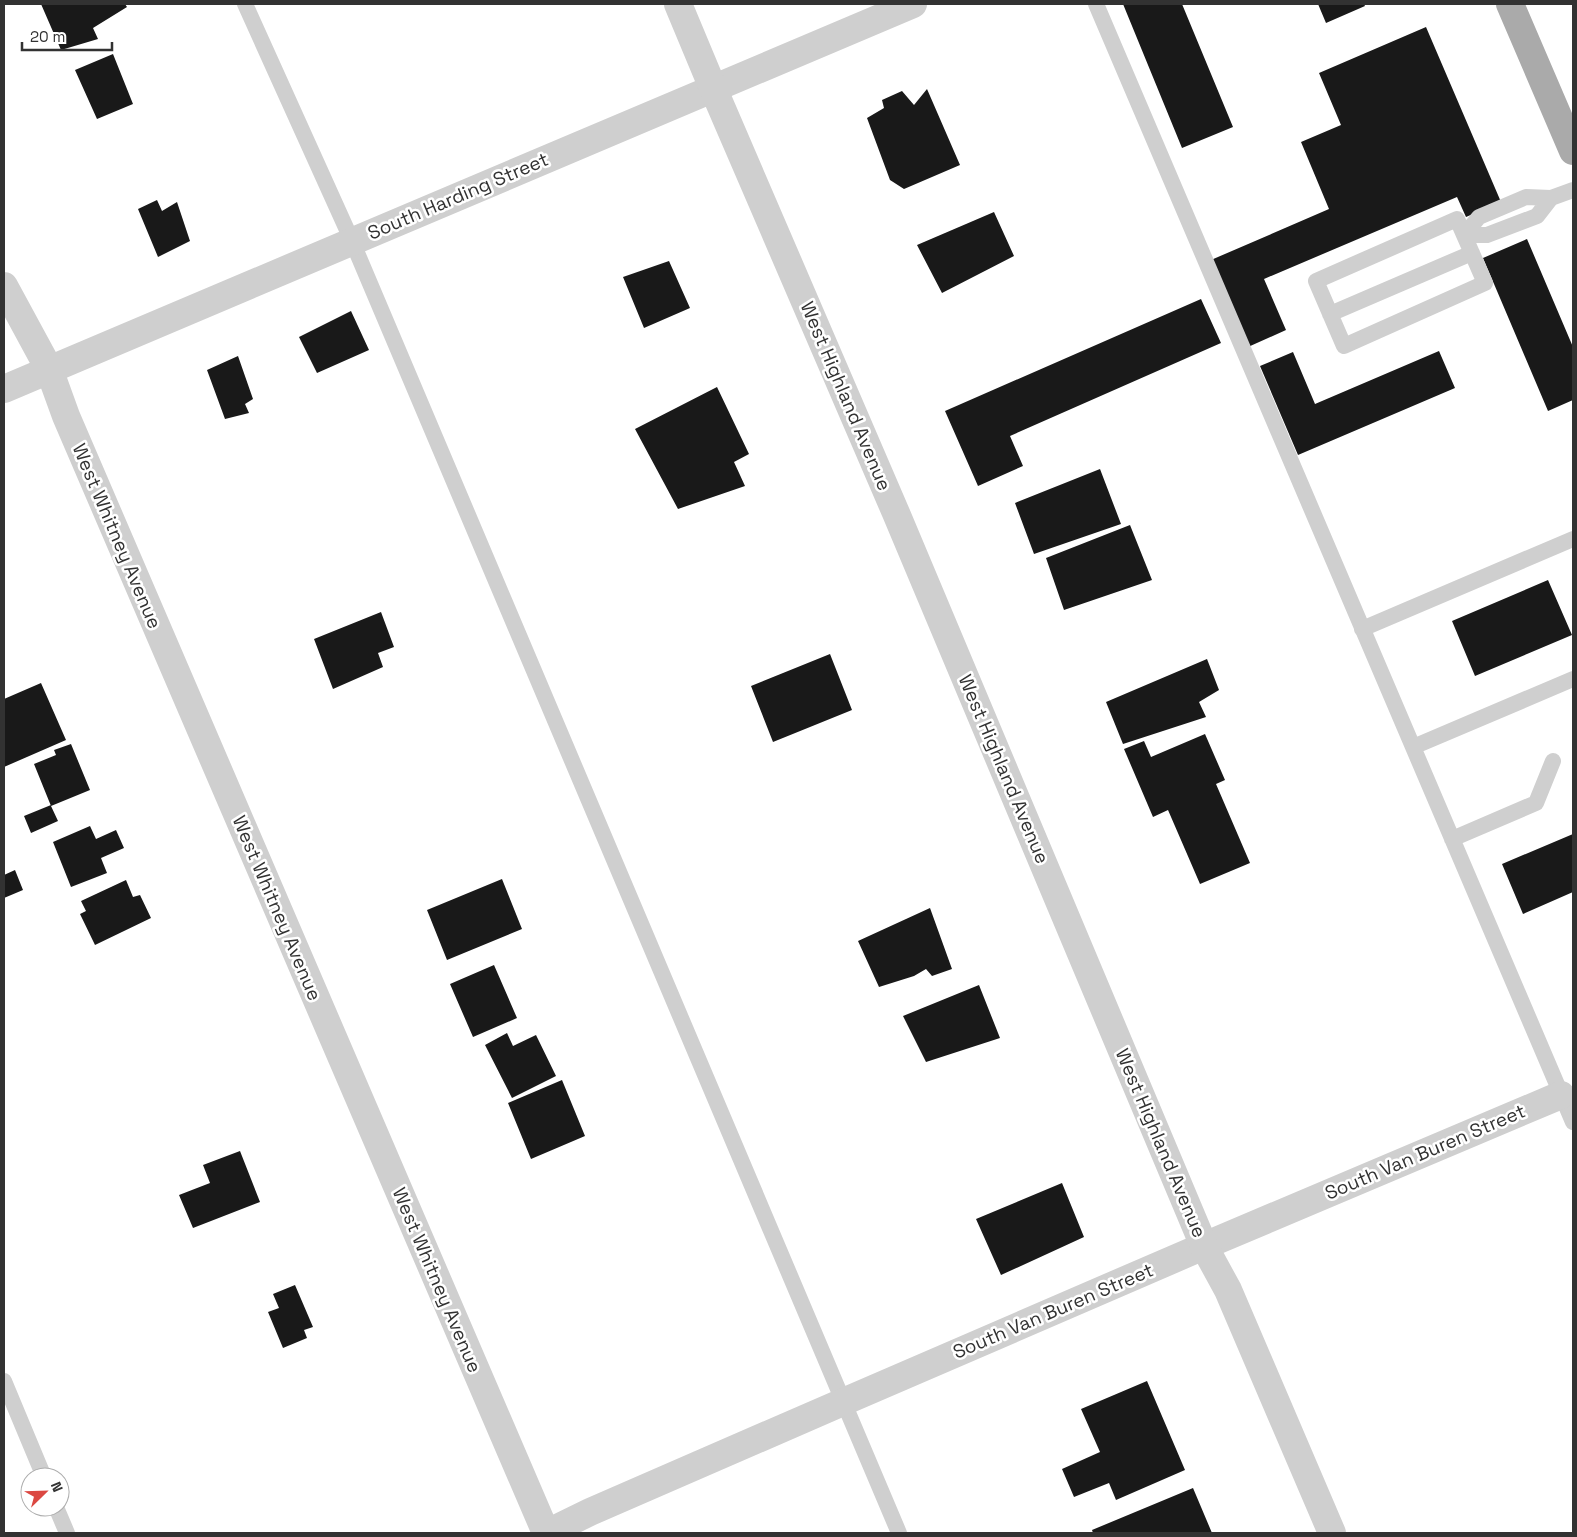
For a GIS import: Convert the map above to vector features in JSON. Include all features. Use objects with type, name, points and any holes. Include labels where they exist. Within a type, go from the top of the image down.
[{"type":"main road","points":[[1510,4],[1573,151]]},
{"type":"street","name":"West Highland Avenue","points":[[678,4],[896,513],[1204,1246],[1228,1290],[1332,1533]]},
{"type":"street","name":"South Harding Street","points":[[4,389],[913,4]]},
{"type":"street","name":"West Whitney Avenue","points":[[4,286],[49,370],[66,416],[546,1533]]},
{"type":"street","name":"South Van Buren Street","points":[[546,1533],[590,1512],[1204,1246],[1561,1095]]},
{"type":"lane","points":[[245,4],[352,241],[900,1533]]},
{"type":"lane","points":[[1096,4],[1573,1122]]},
{"type":"lane","points":[[1464,235],[1479,218],[1526,197],[1551,198],[1573,190]]},
{"type":"lane","points":[[1457,219],[1472,253],[1485,283],[1344,346],[1316,281],[1457,219]]},
{"type":"lane","points":[[1330,314],[1472,253]]},
{"type":"lane","points":[[1362,629],[1573,539]]},
{"type":"lane","points":[[1413,747],[1573,679]]},
{"type":"lane","points":[[1452,839],[1536,803],[1553,761]]},
{"type":"lane","points":[[4,1381],[40,1467]]},
{"type":"lane","points":[[60,1517],[67,1533]]},
{"type":"building","points":[[41,4],[125,4],[127,7],[93,28],[98,39],[61,50]]},
{"type":"building","points":[[1123,4],[1182,4],[1233,127],[1182,148]]},
{"type":"building","points":[[1318,4],[1364,4],[1365,6],[1326,23]]},
{"type":"building","points":[[1426,27],[1501,202],[1466,217],[1457,197],[1264,279],[1286,330],[1248,347],[1211,260],[1329,209],[1301,142],[1341,125],[1319,73]]},
{"type":"building","points":[[113,54],[133,104],[97,119],[75,70]]},
{"type":"building","points":[[927,89],[960,165],[904,189],[890,180],[867,118],[884,108],[882,100],[902,91],[914,105]]},
{"type":"building","points":[[157,200],[162,211],[177,202],[190,241],[158,257],[138,209]]},
{"type":"building","points":[[994,212],[1014,256],[942,293],[917,245]]},
{"type":"building","points":[[1527,239],[1573,347],[1573,400],[1548,411],[1483,258]]},
{"type":"building","points":[[669,261],[690,308],[644,328],[623,277]]},
{"type":"building","points":[[1201,299],[1221,343],[1010,436],[1023,466],[978,486],[945,411]]},
{"type":"building","points":[[351,311],[369,350],[317,373],[299,337]]},
{"type":"building","points":[[1439,351],[1455,388],[1298,455],[1260,366],[1293,352],[1315,404]]},
{"type":"building","points":[[238,356],[253,399],[245,404],[249,413],[225,419],[207,370]]},
{"type":"building","points":[[717,387],[749,454],[734,462],[745,486],[678,509],[635,429]]},
{"type":"building","points":[[1100,469],[1121,524],[1034,554],[1015,503]]},
{"type":"building","points":[[1130,525],[1152,580],[1064,610],[1046,558]]},
{"type":"building","points":[[1548,580],[1572,635],[1475,676],[1452,621]]},
{"type":"building","points":[[381,612],[394,647],[378,653],[383,667],[333,689],[314,639]]},
{"type":"building","points":[[830,654],[852,710],[773,742],[751,686]]},
{"type":"building","points":[[1207,659],[1219,690],[1199,702],[1206,717],[1123,744],[1106,702]]},
{"type":"building","points":[[41,683],[66,740],[4,767],[4,699]]},
{"type":"building","points":[[1205,734],[1225,780],[1216,784],[1250,863],[1200,884],[1168,810],[1153,817],[1124,749],[1144,741],[1151,757]]},
{"type":"building","points":[[71,744],[90,790],[51,806],[58,821],[31,833],[24,816],[51,805],[34,764],[56,755],[54,750]]},
{"type":"building","points":[[90,826],[96,839],[116,830],[124,848],[101,858],[107,873],[71,887],[53,842]]},
{"type":"building","points":[[1573,834],[1573,892],[1523,914],[1502,864]]},
{"type":"building","points":[[15,870],[23,890],[4,898],[4,875]]},
{"type":"building","points":[[502,879],[522,929],[447,960],[427,910]]},
{"type":"building","points":[[126,880],[133,897],[140,895],[151,918],[95,945],[80,914],[86,911],[81,901]]},
{"type":"building","points":[[930,908],[952,969],[932,976],[926,969],[914,976],[879,987],[858,941]]},
{"type":"building","points":[[494,965],[517,1018],[473,1037],[450,984]]},
{"type":"building","points":[[979,985],[1000,1038],[926,1062],[903,1016]]},
{"type":"building","points":[[507,1033],[513,1046],[536,1035],[556,1076],[512,1098],[485,1045]]},
{"type":"building","points":[[562,1080],[585,1136],[531,1159],[508,1103]]},
{"type":"building","points":[[240,1151],[260,1202],[193,1228],[179,1195],[210,1183],[203,1165]]},
{"type":"building","points":[[1062,1183],[1084,1237],[1001,1275],[976,1219]]},
{"type":"building","points":[[295,1285],[313,1327],[304,1330],[307,1338],[283,1348],[268,1312],[279,1308],[273,1294]]},
{"type":"building","points":[[1147,1381],[1185,1470],[1116,1500],[1109,1483],[1074,1497],[1062,1469],[1100,1452],[1081,1409]]},
{"type":"building","points":[[1193,1488],[1212,1533],[1093,1533],[1092,1530]]}]
